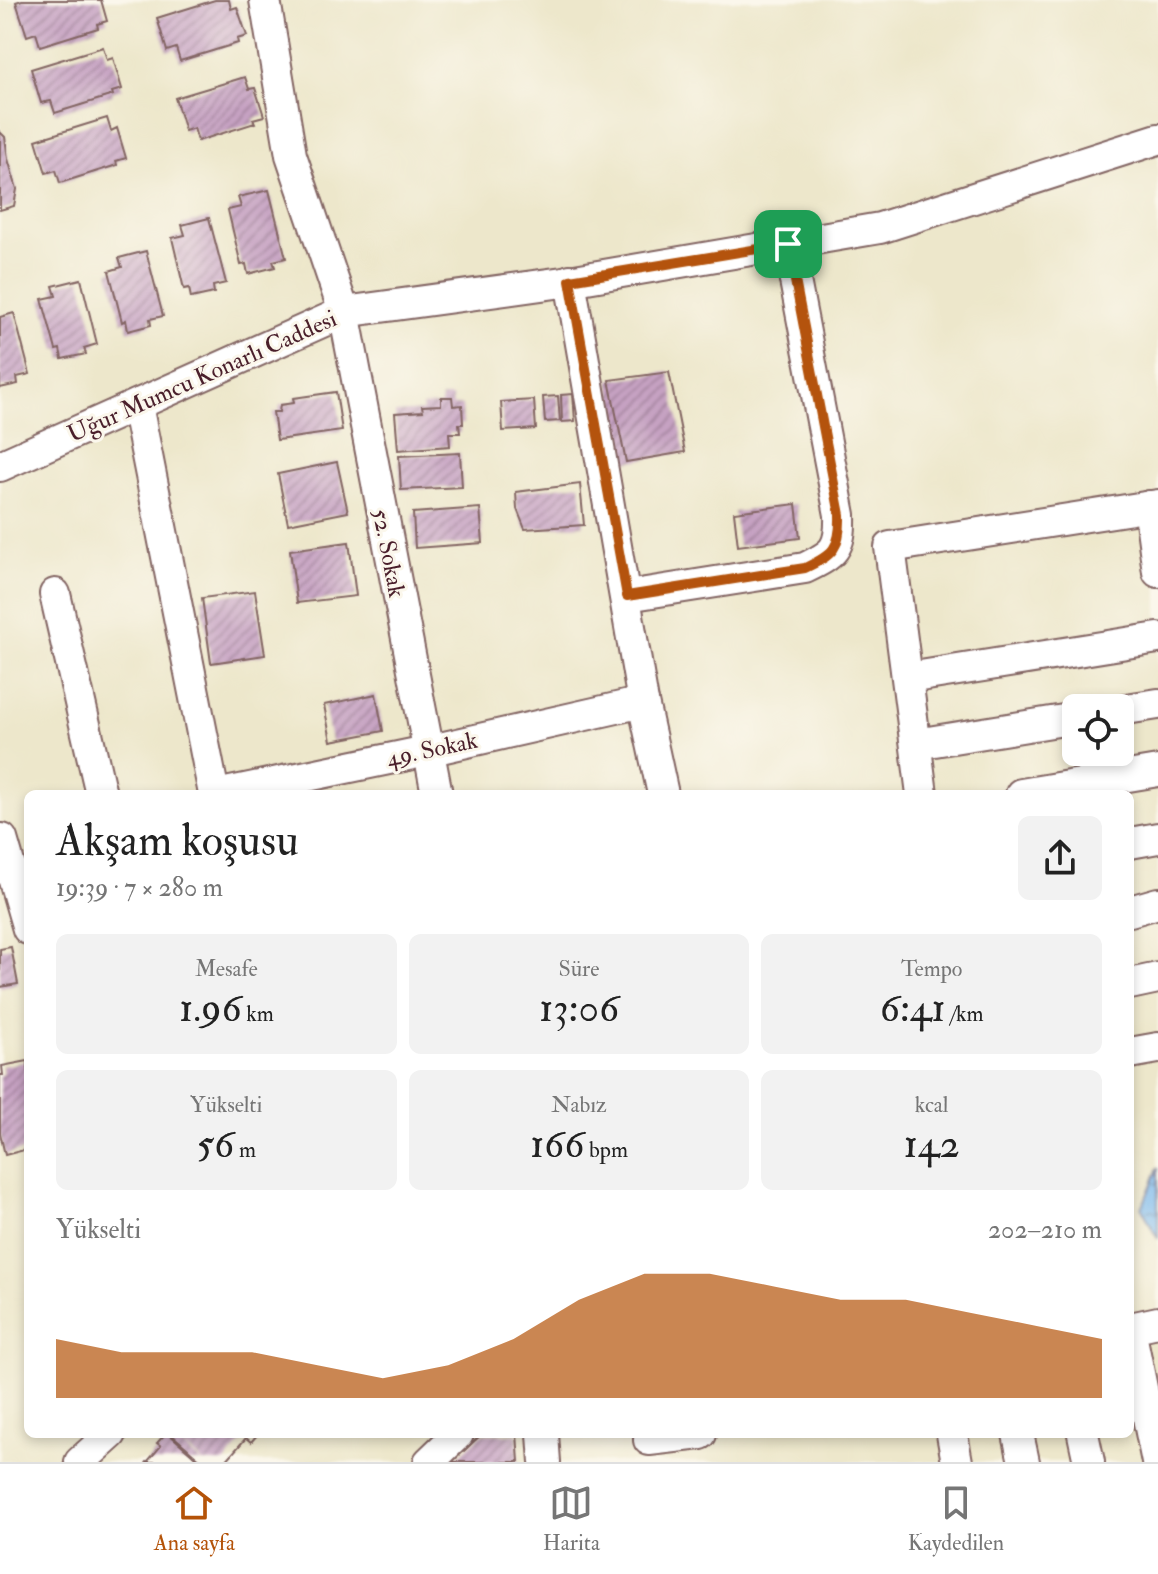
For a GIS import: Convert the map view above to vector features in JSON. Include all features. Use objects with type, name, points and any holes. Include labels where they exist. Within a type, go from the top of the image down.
[{"type":"street","name":"52. Sokak","points":[[265,0],[291,155],[344,312],[436,790]]},
{"type":"street","name":"Uğur Mumcu Konarlı Caddesi","points":[[0,466],[344,312],[570,280],[880,228],[1158,139]]},
{"type":"street","points":[[627,596],[805,568],[830,556],[836,545],[840,515],[788,244]]},
{"type":"street","points":[[570,280],[643,702],[662,790]]},
{"type":"street","points":[[137,405],[213,790]]},
{"type":"street","points":[[922,790],[890,547],[1153,505],[1158,572]]},
{"type":"street","points":[[55,594],[100,790]]},
{"type":"street","points":[[908,678],[1158,638]]},
{"type":"street","name":"49. Sokak","points":[[240,790],[643,702]]},
{"type":"street","points":[[1134,708],[1158,704]]},
{"type":"street","points":[[916,744],[1062,720]]},
{"type":"street","points":[[1045,790],[1158,771]]},
{"type":"street","points":[[10,837],[24,909]]},
{"type":"street","points":[[1134,842],[1158,838]]},
{"type":"street","points":[[1134,910],[1158,903]]},
{"type":"street","points":[[1134,983],[1158,978]]},
{"type":"street","points":[[1134,1052],[1158,1048]]},
{"type":"street","points":[[1134,1328],[1158,1322]]},
{"type":"street","points":[[1134,1349],[1157,1462]]},
{"type":"street","points":[[80,1462],[107,1438]]},
{"type":"street","points":[[429,1462],[454,1438]]},
{"type":"street","points":[[543,1438],[545,1462]]},
{"type":"street","points":[[650,1445],[682,1438]]},
{"type":"street","points":[[953,1438],[957,1462]]},
{"type":"street","points":[[1019,1438],[1024,1462]]},
{"type":"street","points":[[1084,1438],[1089,1462]]},
{"type":"water","points":[[1158,1168],[1158,1239],[1142,1208]]},
{"type":"building","points":[[101,0],[107,21],[97,24],[98,28],[40,46],[36,33],[27,36],[16,2]]},
{"type":"building","points":[[215,0],[229,0],[231,9],[237,7],[247,36],[237,39],[238,43],[180,61],[176,48],[167,51],[157,18]]},
{"type":"building","points":[[103,47],[107,60],[113,58],[122,89],[112,92],[113,95],[55,113],[51,101],[41,103],[31,69]]},
{"type":"building","points":[[245,77],[249,89],[255,88],[264,116],[253,119],[255,123],[198,141],[194,128],[185,131],[175,98]]},
{"type":"building","points":[[107,118],[111,131],[117,128],[126,158],[116,161],[117,165],[60,183],[56,170],[46,173],[36,140]]},
{"type":"building","points":[[0,132],[5,137],[17,189],[14,206],[0,210]]},
{"type":"building","points":[[269,190],[286,258],[273,261],[275,267],[248,274],[246,264],[241,265],[228,210],[241,207],[238,197]]},
{"type":"building","points":[[209,218],[226,283],[213,286],[214,293],[191,298],[189,288],[184,289],[172,238],[185,235],[182,225]]},
{"type":"building","points":[[146,251],[163,316],[150,319],[151,325],[128,331],[126,320],[122,322],[109,271],[122,267],[119,258]]},
{"type":"building","points":[[81,279],[97,344],[84,348],[86,354],[62,359],[60,349],[56,350],[42,299],[56,296],[53,286]]},
{"type":"building","points":[[14,313],[30,374],[17,377],[18,384],[0,388],[0,317]]},
{"type":"building","points":[[669,372],[685,452],[626,462],[609,380]]},
{"type":"building","points":[[336,392],[342,431],[277,440],[273,412],[279,412],[280,405],[294,403],[293,398]]},
{"type":"building","points":[[573,394],[575,421],[562,422],[561,395]]},
{"type":"building","points":[[558,396],[560,421],[545,422],[543,397]]},
{"type":"building","points":[[441,397],[452,397],[453,406],[462,405],[463,424],[459,424],[460,433],[449,433],[450,446],[398,450],[395,413],[423,411],[422,406],[441,405]]},
{"type":"building","points":[[534,400],[536,429],[503,431],[501,402]]},
{"type":"building","points":[[460,453],[462,487],[401,490],[399,456]]},
{"type":"building","points":[[337,462],[348,512],[288,524],[278,474]]},
{"type":"building","points":[[580,484],[584,525],[525,529],[517,509],[516,492]]},
{"type":"building","points":[[796,504],[800,538],[738,546],[734,512]]},
{"type":"building","points":[[480,508],[483,543],[415,548],[413,513]]},
{"type":"building","points":[[349,542],[356,596],[297,603],[290,550]]},
{"type":"building","points":[[255,591],[265,655],[211,663],[202,598]]},
{"type":"building","points":[[376,694],[383,731],[331,741],[324,705]]},
{"type":"building","points":[[11,947],[18,984],[0,987],[0,949]]},
{"type":"building","points":[[24,1062],[24,1150],[5,1155],[0,1133],[2,1066]]},
{"type":"building","points":[[161,1438],[174,1438],[201,1462],[147,1462],[161,1446],[157,1443]]},
{"type":"building","points":[[176,1438],[246,1438],[225,1462],[203,1462]]},
{"type":"building","points":[[478,1438],[517,1438],[519,1462],[452,1462]]},
{"type":"route","points":[[788,244],[840,515],[836,545],[830,556],[805,568],[627,596],[570,280],[788,244]]}]
